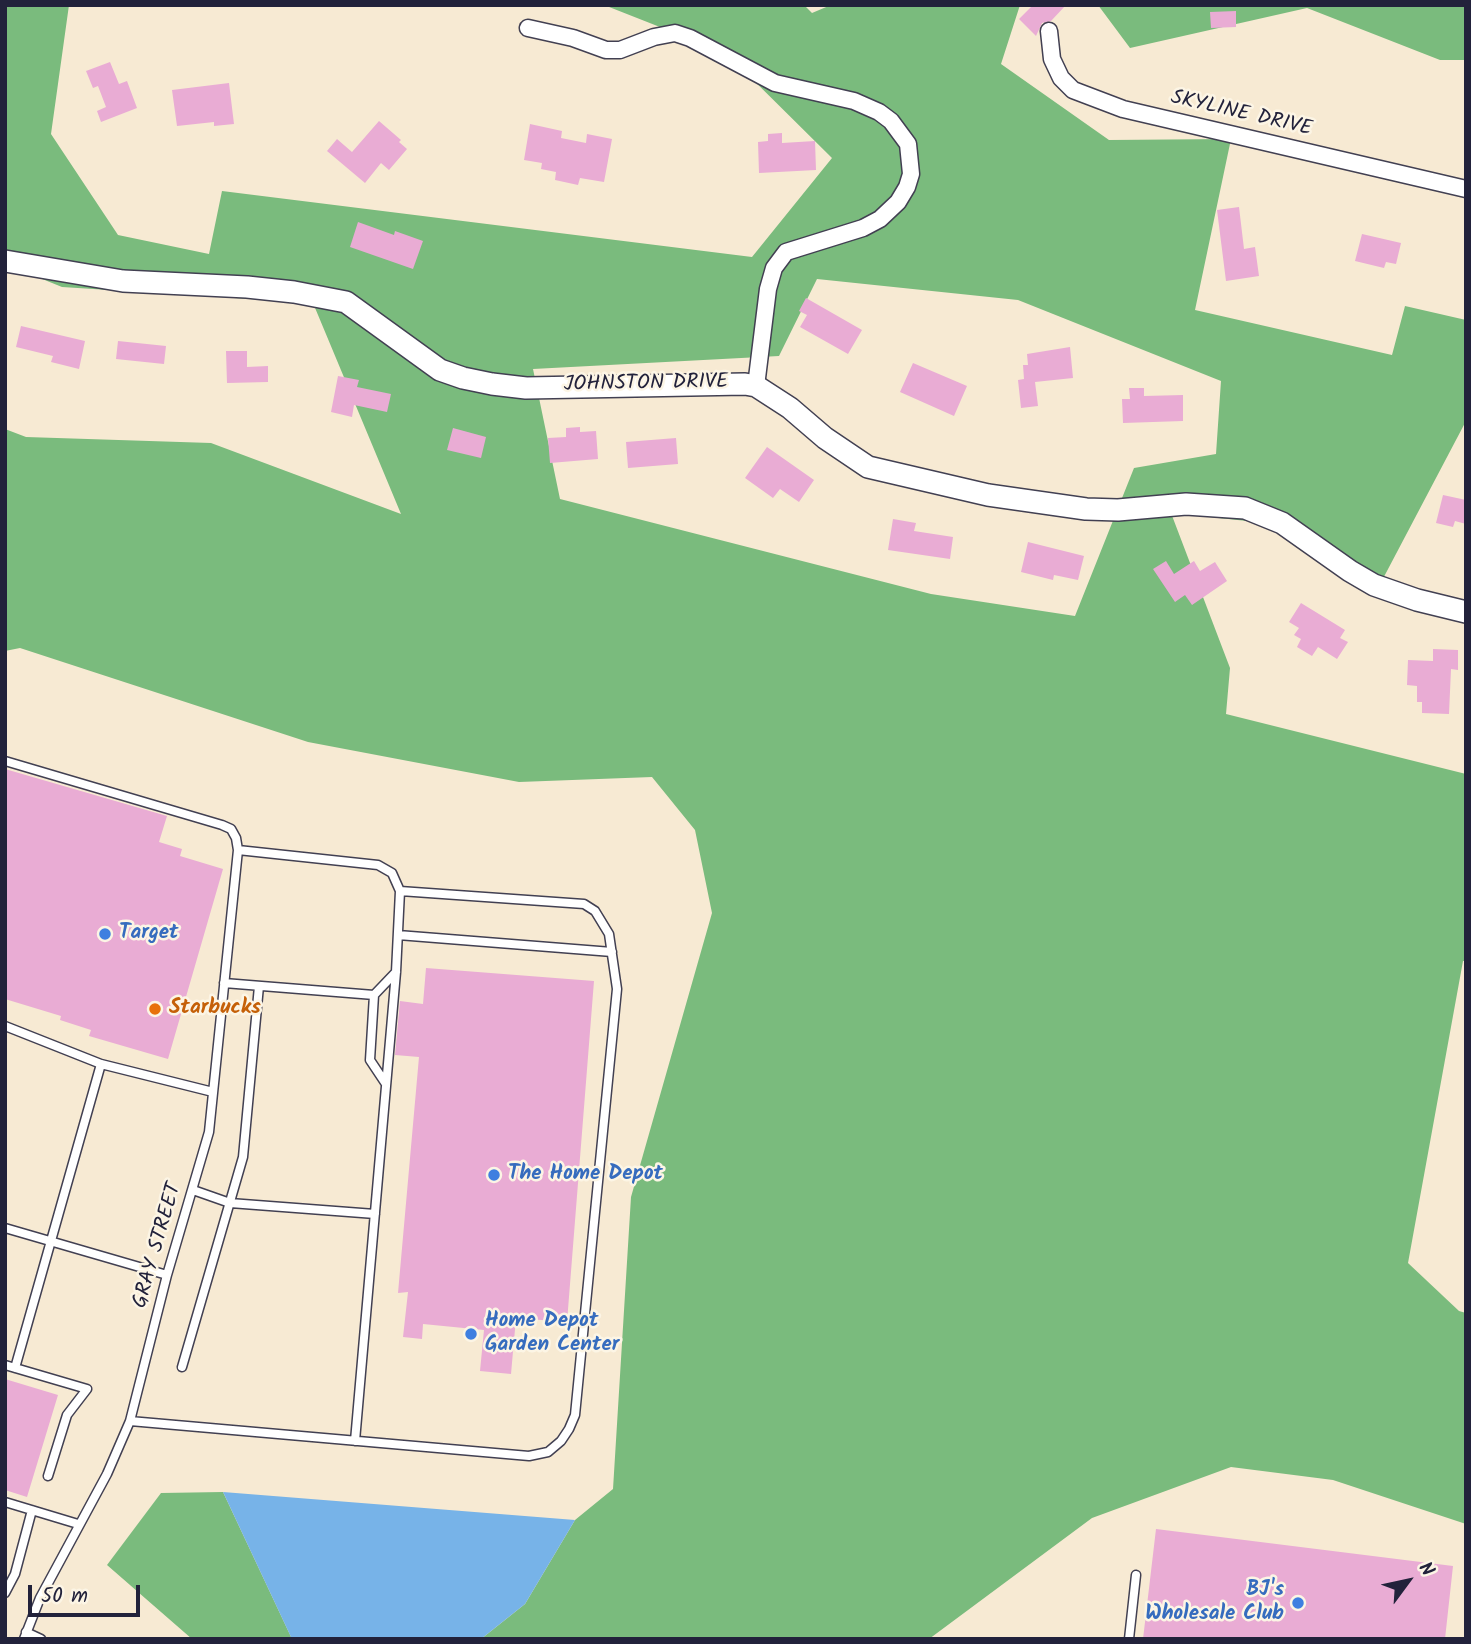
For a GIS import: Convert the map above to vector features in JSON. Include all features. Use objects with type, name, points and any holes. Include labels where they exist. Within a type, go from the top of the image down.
[{"type":"street","points":[[528,29],[573,38],[606,50],[620,50],[655,37],[676,33],[775,83],[854,101],[879,112],[891,121],[908,144],[911,174],[907,187],[898,202],[880,219],[863,228],[786,253],[774,268],[768,289],[756,386]]},
{"type":"street","name":"SKYLINE DRIVE","points":[[1049,31],[1052,58],[1061,78],[1073,90],[1123,109],[1466,189]]},
{"type":"street","name":"JOHNSTON DRIVE","points":[[5,261],[123,281],[247,287],[346,302],[440,370],[492,384],[526,388],[720,383],[756,386],[868,467],[988,495],[1086,509],[1118,510],[1186,504],[1245,508],[1282,523],[1374,585],[1416,600],[1466,612]]},
{"type":"lane","name":"GRAY STREET","points":[[5,761],[222,825],[231,829],[238,850],[209,1132],[167,1275],[130,1421],[107,1474],[40,1598],[25,1635]]},
{"type":"lane","points":[[238,850],[378,865],[392,873],[400,891],[396,972],[355,1441]]},
{"type":"lane","points":[[130,1421],[530,1456],[548,1452],[561,1441],[569,1429],[575,1415],[617,989],[609,933],[595,911],[584,904],[400,891]]},
{"type":"lane","points":[[398,935],[612,952]]},
{"type":"lane","points":[[386,1084],[370,1060],[374,995],[396,972]]},
{"type":"lane","points":[[224,983],[374,995]]},
{"type":"lane","points":[[183,1367],[243,1157],[259,986]]},
{"type":"lane","points":[[5,1026],[101,1064],[213,1092]]},
{"type":"lane","points":[[15,1368],[101,1064]]},
{"type":"lane","points":[[193,1190],[230,1203],[375,1214]]},
{"type":"lane","points":[[5,1227],[167,1275]]},
{"type":"lane","points":[[5,1365],[87,1389],[67,1415],[48,1476]]},
{"type":"lane","points":[[5,1502],[78,1524]]},
{"type":"lane","points":[[5,1593],[15,1574],[33,1510]]},
{"type":"lane","points":[[1129,1639],[1136,1575]]},
{"type":"lane","points":[[25,1635],[41,1639]]},
{"type":"green space","points":[[5,5],[69,5],[51,134],[118,235],[209,254],[222,191],[752,257],[832,158],[726,53],[604,5],[804,5],[812,13],[831,5],[1020,5],[1001,64],[1109,140],[1231,139],[1195,310],[1392,355],[1405,306],[1466,320],[1466,421],[1377,590],[1266,523],[1171,513],[1230,668],[1226,714],[1466,774],[1466,961],[1463,961],[1408,1263],[1459,1311],[1466,1313],[1466,1524],[1333,1480],[1231,1467],[1092,1518],[929,1639],[481,1639],[525,1604],[575,1520],[613,1489],[631,1197],[712,913],[695,830],[652,777],[519,782],[308,742],[20,648],[5,651],[5,429],[26,437],[211,443],[401,514],[313,303],[62,287],[5,264]],"holes":[[[817,279],[1018,300],[1221,381],[1216,454],[1134,468],[1075,616],[931,594],[560,499],[533,369],[779,356]]]},
{"type":"green space","points":[[1098,5],[1466,5],[1466,60],[1440,60],[1307,8],[1130,48]]},
{"type":"green space","points":[[223,1492],[292,1639],[192,1639],[107,1565],[161,1493]]},
{"type":"water","points":[[223,1492],[575,1520],[525,1604],[481,1639],[291,1637]]},
{"type":"building","points":[[1033,5],[1066,5],[1051,21],[1042,23],[1036,36],[1019,19]]},
{"type":"building","points":[[1236,11],[1236,27],[1211,28],[1210,12]]},
{"type":"building","points":[[110,62],[119,84],[127,81],[137,108],[101,122],[97,111],[106,107],[98,86],[93,88],[86,71]]},
{"type":"building","points":[[229,83],[234,124],[214,126],[214,122],[177,126],[172,90]]},
{"type":"building","points":[[379,121],[401,140],[399,142],[407,149],[389,170],[381,163],[365,183],[327,151],[337,139],[352,152]]},
{"type":"building","points":[[530,124],[562,131],[561,138],[586,143],[587,134],[612,139],[604,182],[580,178],[578,185],[555,180],[556,172],[541,169],[542,163],[524,160]]},
{"type":"building","points":[[782,133],[782,143],[815,141],[816,170],[759,173],[758,142],[768,141],[768,134]]},
{"type":"building","points":[[1239,207],[1244,249],[1255,247],[1259,276],[1226,281],[1217,210]]},
{"type":"building","points":[[358,222],[394,235],[395,231],[423,241],[413,269],[350,247]]},
{"type":"building","points":[[1362,234],[1401,243],[1396,264],[1386,262],[1384,268],[1355,261]]},
{"type":"building","points":[[806,298],[862,330],[848,354],[800,327],[807,315],[799,311]]},
{"type":"building","points":[[21,326],[85,341],[79,369],[51,362],[53,356],[16,347]]},
{"type":"building","points":[[118,341],[166,346],[164,364],[116,359]]},
{"type":"building","points":[[1070,347],[1073,378],[1035,382],[1038,406],[1021,408],[1018,380],[1024,379],[1023,365],[1028,365],[1027,354]]},
{"type":"building","points":[[226,351],[247,351],[247,367],[268,366],[268,382],[227,383]]},
{"type":"building","points":[[913,363],[967,386],[954,416],[900,392]]},
{"type":"building","points":[[338,376],[359,380],[357,387],[391,394],[387,412],[354,405],[352,417],[331,412]]},
{"type":"building","points":[[1129,388],[1144,388],[1144,396],[1183,395],[1183,421],[1123,423],[1122,399],[1130,399]]},
{"type":"building","points":[[580,427],[580,432],[596,431],[598,459],[550,463],[548,438],[566,437],[566,428]]},
{"type":"building","points":[[453,428],[486,437],[481,458],[447,450]]},
{"type":"building","points":[[676,438],[678,464],[628,468],[626,442]]},
{"type":"building","points":[[767,447],[814,480],[799,502],[780,489],[773,498],[745,478]]},
{"type":"building","points":[[1443,495],[1466,500],[1466,524],[1455,521],[1453,527],[1436,523]]},
{"type":"building","points":[[893,519],[916,523],[914,531],[953,537],[950,559],[888,550]]},
{"type":"building","points":[[1028,542],[1084,556],[1078,580],[1054,575],[1053,580],[1021,572]]},
{"type":"building","points":[[1166,561],[1174,574],[1194,561],[1200,571],[1215,562],[1227,581],[1192,605],[1185,595],[1175,602],[1153,569]]},
{"type":"building","points":[[1301,603],[1345,630],[1340,638],[1348,642],[1337,659],[1318,647],[1312,656],[1297,647],[1301,639],[1294,635],[1299,628],[1289,622]]},
{"type":"building","points":[[1433,649],[1458,650],[1458,670],[1451,669],[1449,714],[1422,713],[1422,702],[1417,702],[1417,686],[1407,685],[1408,660],[1433,661]]},
{"type":"building","name":"Target","points":[[5,769],[167,816],[159,842],[182,849],[180,856],[223,869],[168,1059],[89,1036],[91,1030],[60,1020],[61,1016],[5,999]]},
{"type":"building","name":"The Home Depot","points":[[426,968],[594,981],[567,1322],[516,1318],[511,1374],[480,1371],[484,1330],[423,1324],[422,1339],[403,1337],[408,1292],[398,1293],[419,1057],[395,1055],[400,1001],[423,1004]]},
{"type":"building","points":[[5,1379],[58,1395],[27,1497],[5,1490]]},
{"type":"building","name":"BJ's Wholesale Club","points":[[1156,1529],[1453,1566],[1445,1639],[1143,1639]]},
{"type":"place","name":"Target","points":[[105,934]]},
{"type":"place","name":"Starbucks","points":[[155,1009]]},
{"type":"place","name":"The Home Depot","points":[[494,1175]]},
{"type":"place","name":"Home Depot Garden Center","points":[[471,1334]]},
{"type":"place","name":"BJ's Wholesale Club","points":[[1298,1603]]}]
